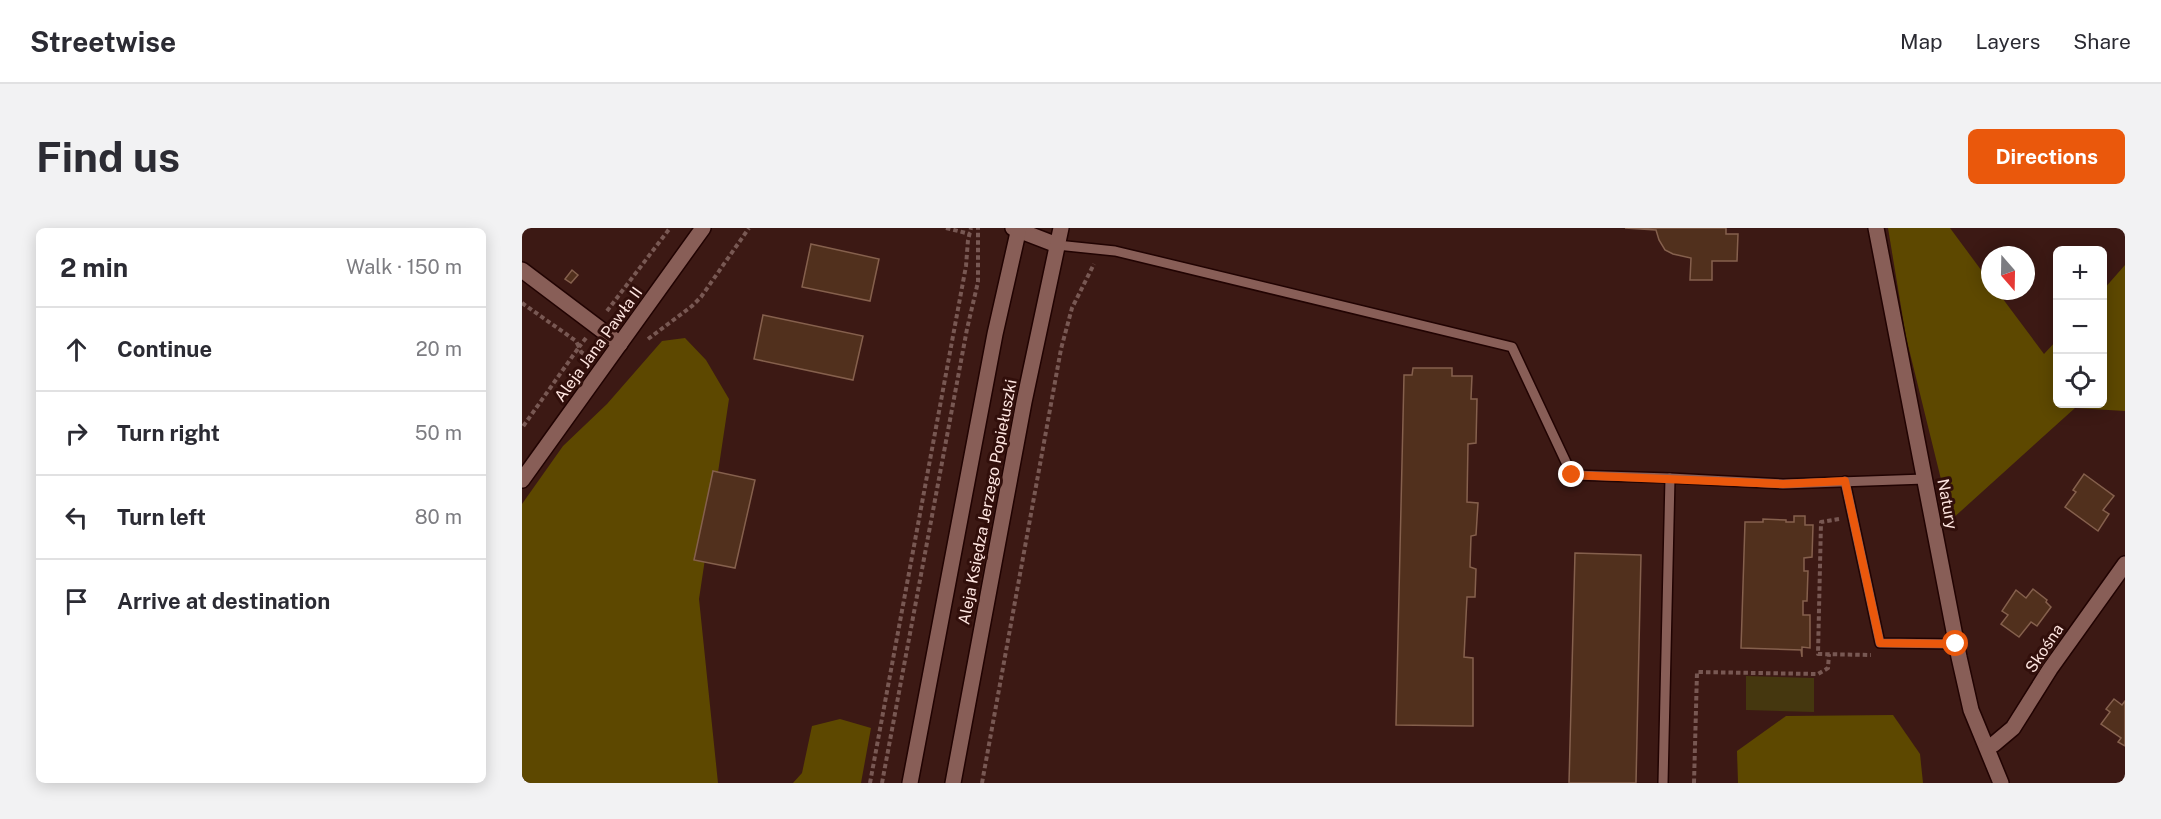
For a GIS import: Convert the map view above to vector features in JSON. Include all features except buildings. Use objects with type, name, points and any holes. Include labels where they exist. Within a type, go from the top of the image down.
[{"type":"street","name":"Aleja Jana Pawła II","points":[[522,480],[702,228]]},
{"type":"street","points":[[1017,228],[1057,244]]},
{"type":"street","name":"Aleja Księdza Jerzego Popiełuszki","points":[[910,783],[994,334],[1017,228]]},
{"type":"street","name":"Aleja Księdza Jerzego Popiełuszki","points":[[953,783],[1021,414],[1061,228]]},
{"type":"street","name":"Natury","points":[[1876,228],[1956,644],[1971,710],[2001,783]]},
{"type":"street","points":[[522,270],[620,344]]},
{"type":"street","name":"Skośna","points":[[1987,747],[2013,728],[2050,669],[2125,564]]},
{"type":"lane","points":[[1057,244],[1115,251],[1512,347],[1572,475],[1783,484],[1925,479]]},
{"type":"lane","points":[[1663,783],[1670,478]]},
{"type":"lane","points":[[1845,481],[1880,643],[1956,644]]},
{"type":"path","points":[[522,428],[579,347],[670,228]]},
{"type":"path","points":[[644,342],[701,297],[749,228]]},
{"type":"path","points":[[946,228],[969,234]]},
{"type":"path","points":[[870,783],[966,266],[971,228]]},
{"type":"path","points":[[882,783],[967,329],[978,282],[978,228]]},
{"type":"path","points":[[982,783],[1061,349],[1072,308],[1094,266]]},
{"type":"path","points":[[522,303],[576,341],[581,352],[603,367]]},
{"type":"path","points":[[1853,517],[1821,522],[1818,654],[1876,655]]},
{"type":"path","points":[[1694,783],[1697,672],[1818,674],[1828,668],[1829,654]]},
{"type":"shaded area","points":[[1888,228],[1950,228],[1981,270],[1981,300],[2004,300],[2044,354],[2053,344],[2053,408],[2075,408],[1951,520],[1906,337]]},
{"type":"shaded area","points":[[2125,265],[2125,411],[2075,408],[2107,408],[2107,285]]},
{"type":"shaded area","points":[[685,338],[706,360],[729,399],[699,599],[718,783],[522,783],[522,504],[563,446],[607,404],[662,341]]},
{"type":"shaded area","points":[[1746,676],[1814,678],[1814,712],[1746,710]]},
{"type":"shaded area","points":[[1893,715],[1920,754],[1923,783],[1738,783],[1737,751],[1786,716]]},
{"type":"shaded area","points":[[840,719],[871,728],[861,783],[793,783],[802,773],[812,726]]},
{"type":"route","points":[[1572,475],[1783,484],[1845,481],[1880,643],[1956,644]]}]
